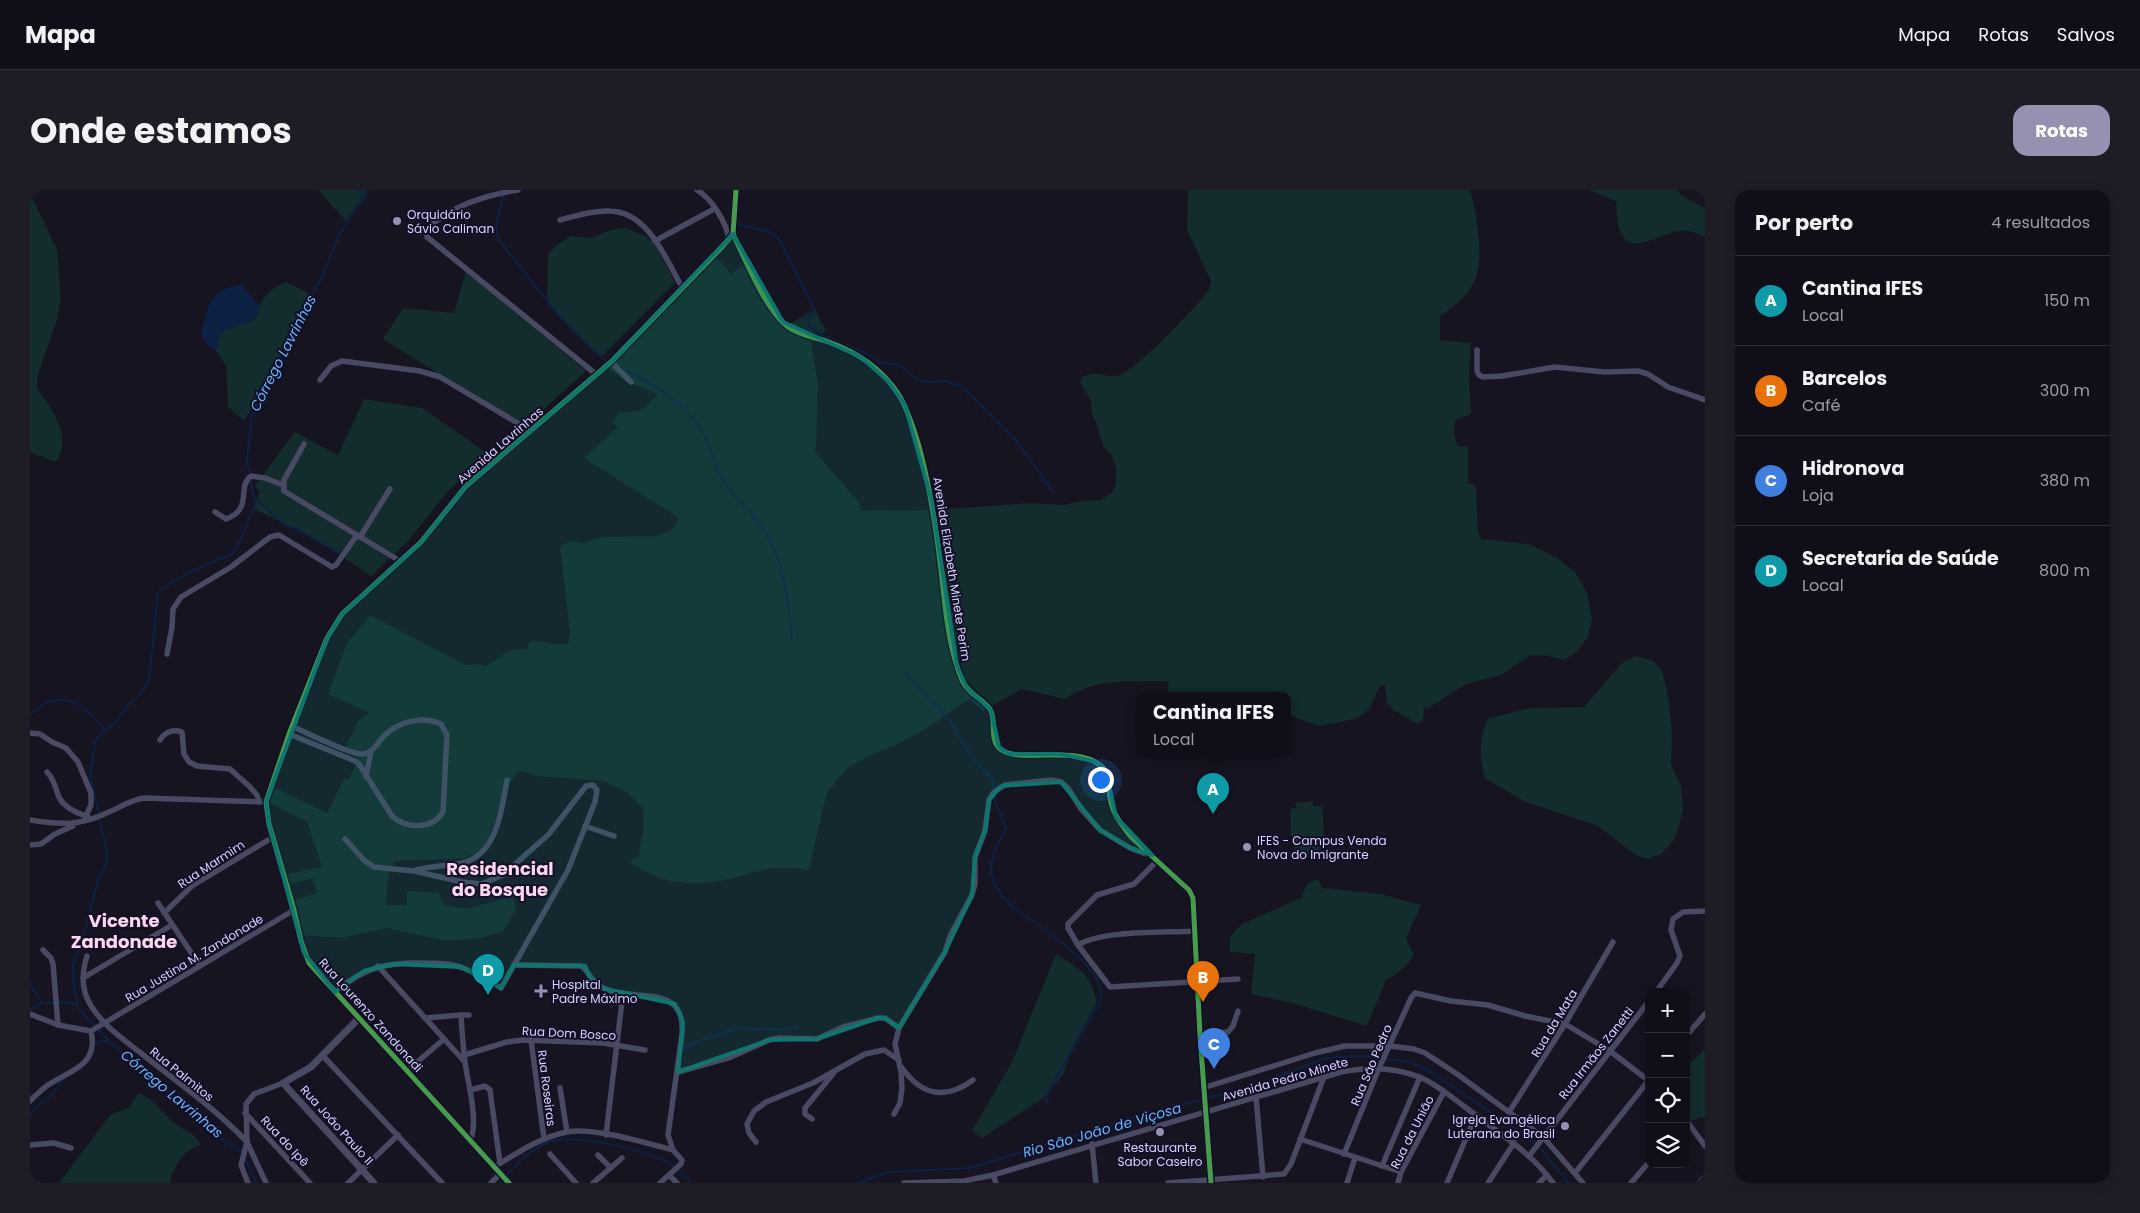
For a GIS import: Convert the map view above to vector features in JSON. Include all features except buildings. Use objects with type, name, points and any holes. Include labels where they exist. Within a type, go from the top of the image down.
[{"type":"street","points":[[518,190],[485,196],[453,211],[428,227],[426,230],[427,237],[597,375]]},
{"type":"street","name":"Avenida Elizabeth Minete Perim","points":[[698,190],[725,226],[769,303],[783,322],[801,333],[835,344],[861,357],[888,381],[905,405],[920,451],[932,502],[945,607],[957,666],[967,688],[990,710],[994,738],[999,748],[1009,754],[1061,754],[1082,757],[1097,762],[1106,771],[1112,806],[1116,816],[1131,837],[1189,890],[1193,898],[1210,1182]]},
{"type":"street","points":[[731,237],[736,190]]},
{"type":"street","points":[[655,242],[714,209]]},
{"type":"street","points":[[560,220],[594,212],[620,212],[628,214],[640,222],[655,242],[683,289]]},
{"type":"street","name":"Avenida Lavrinhas","points":[[262,802],[324,645],[342,614],[432,529],[466,486],[611,362],[731,237]]},
{"type":"street","points":[[1477,350],[1477,371],[1483,377],[1502,376],[1555,367],[1604,372],[1638,371],[1648,374],[1668,387],[1705,400]]},
{"type":"street","points":[[320,380],[331,366],[342,360],[426,372],[440,377],[531,431]]},
{"type":"street","points":[[611,362],[631,382]]},
{"type":"street","points":[[304,444],[287,474],[283,485],[286,492],[400,561]]},
{"type":"street","points":[[216,512],[226,519],[240,510],[244,501],[246,482],[253,476],[283,485]]},
{"type":"street","points":[[166,654],[172,628],[173,609],[177,602],[197,586],[231,567],[270,537],[279,535],[332,567],[336,565],[359,536],[390,489]]},
{"type":"street","points":[[289,734],[359,764],[392,816],[398,822],[411,826],[431,824],[443,812],[447,735],[440,724],[425,720],[400,724],[385,735],[371,751],[363,754],[292,726]]},
{"type":"street","points":[[160,740],[164,734],[182,732],[184,754],[189,762],[197,766],[230,768],[262,802]]},
{"type":"street","points":[[30,733],[40,734],[66,748],[78,762],[87,779],[92,800],[86,816]]},
{"type":"street","points":[[366,777],[371,751]]},
{"type":"street","points":[[47,772],[56,783],[62,801],[71,809],[92,819]]},
{"type":"street","points":[[414,871],[462,863],[484,852],[495,830],[508,780]]},
{"type":"street","points":[[894,1114],[902,1095],[902,1079],[895,1044],[899,1028],[945,952],[950,936],[972,895],[975,884],[976,852],[985,832],[989,800],[997,789],[1006,785],[1041,781],[1054,780],[1060,782],[1068,788],[1081,809],[1100,830],[1130,848],[1152,855]]},
{"type":"street","points":[[345,839],[365,861],[374,867],[414,871],[473,884],[490,882],[503,875],[537,845],[558,824],[580,792],[586,786],[593,785],[598,794],[568,870],[514,966],[582,966],[585,968],[590,979],[605,989],[669,1001],[679,1009],[683,1022],[669,1140],[673,1150],[681,1157],[681,1164],[660,1183]]},
{"type":"street","points":[[30,845],[42,844],[55,834],[76,824],[103,815],[136,799],[262,802]]},
{"type":"street","name":"Rua Lourenzo Zandonadi","points":[[262,802],[294,910],[304,953],[315,970],[408,1070],[470,1142],[497,1165],[509,1183]]},
{"type":"street","points":[[30,820],[55,824],[76,824]]},
{"type":"street","points":[[585,826],[614,836]]},
{"type":"street","name":"Rua Marmim","points":[[164,912],[192,886],[273,837]]},
{"type":"street","points":[[1158,860],[1134,884],[1102,892],[1072,918],[1068,928],[1078,945],[1110,987],[1238,979]]},
{"type":"street","points":[[158,903],[200,966]]},
{"type":"street","name":"Rua Justina M. Zandonade","points":[[97,1028],[294,910]]},
{"type":"street","points":[[1659,988],[1674,968],[1680,956],[1671,930],[1672,919],[1683,912],[1705,911]]},
{"type":"street","points":[[83,978],[172,925]]},
{"type":"street","points":[[1078,945],[1102,936],[1195,931]]},
{"type":"street","name":"Rua da Mata","points":[[1509,1112],[1566,1024],[1613,942]]},
{"type":"street","points":[[43,950],[50,958],[52,964],[58,1025]]},
{"type":"street","points":[[30,1101],[49,1084],[71,1074],[82,1065],[90,1052],[97,1028],[85,991],[83,978],[87,956]]},
{"type":"street","name":"Rua Lourenzo Zandonadi","points":[[335,992],[356,976],[378,966],[401,963],[446,964],[475,972],[501,988],[514,966]]},
{"type":"street","points":[[378,966],[464,1058]]},
{"type":"street","points":[[606,1135],[623,993]]},
{"type":"street","name":"Rua São Pedro","points":[[1344,1154],[1379,1068],[1415,993],[1488,1005],[1525,1016],[1566,1024]]},
{"type":"street","name":"Rua Irmãos Zanetti","points":[[1529,1156],[1645,1006]]},
{"type":"street","points":[[1200,1035],[1228,1032],[1234,1023],[1238,1011]]},
{"type":"street","points":[[30,1014],[58,1025],[97,1028]]},
{"type":"street","points":[[425,1018],[469,1014]]},
{"type":"street","points":[[1689,1033],[1705,1014]]},
{"type":"street","points":[[461,1015],[464,1058],[470,1090],[473,1126],[470,1142]]},
{"type":"street","points":[[248,1183],[241,1165],[247,1142],[246,1104],[254,1094],[283,1083],[304,1071],[323,1056],[359,1018]]},
{"type":"street","points":[[678,1072],[731,1057],[769,1040],[780,1038],[816,1038],[843,1026],[878,1018],[885,1018],[899,1028]]},
{"type":"street","points":[[1566,1024],[1610,1051],[1646,1078]]},
{"type":"street","name":"Rua Palmitos","points":[[97,1028],[201,1101],[247,1142]]},
{"type":"street","points":[[408,1070],[444,1038]]},
{"type":"street","name":"Rua Dom Bosco","points":[[464,1058],[507,1042],[530,1040],[617,1045],[645,1050]]},
{"type":"street","name":"Rua Roseiras","points":[[530,1040],[544,1139]]},
{"type":"street","points":[[1203,1088],[1345,1046],[1390,1046],[1414,1049],[1425,1053],[1509,1112],[1542,1139],[1575,1172],[1582,1183]]},
{"type":"street","points":[[756,1142],[749,1133],[747,1124],[754,1111],[766,1102],[813,1083],[866,1054],[880,1050],[887,1052],[899,1062],[917,1084],[935,1092],[954,1092],[973,1080]]},
{"type":"street","points":[[323,1056],[442,1183]]},
{"type":"street","points":[[812,1119],[805,1114],[805,1108],[838,1068]]},
{"type":"street","name":"Avenida Pedro Minete","points":[[904,1183],[964,1181],[993,1175],[1092,1144],[1324,1077],[1353,1070],[1379,1068],[1420,1077],[1444,1092],[1529,1156],[1553,1183]]},
{"type":"street","points":[[1168,1183],[1210,1182],[1280,1175],[1288,1169],[1324,1077]]},
{"type":"street","points":[[1382,1166],[1420,1077]]},
{"type":"street","name":"Rua João Paulo II","points":[[283,1083],[374,1183]]},
{"type":"street","points":[[1575,1172],[1645,1085]]},
{"type":"street","points":[[470,1090],[488,1087],[497,1165],[544,1139],[567,1132],[591,1132],[673,1150]]},
{"type":"street","points":[[560,1088],[567,1132]]},
{"type":"street","name":"Rua da União","points":[[1398,1183],[1401,1172],[1444,1092]]},
{"type":"street","points":[[1256,1097],[1263,1177]]},
{"type":"street","name":"Rua do Ipê","points":[[245,1113],[310,1183]]},
{"type":"street","points":[[1446,1183],[1476,1115]]},
{"type":"street","points":[[1688,1123],[1705,1146]]},
{"type":"street","points":[[348,1183],[398,1135]]},
{"type":"street","points":[[1300,1140],[1401,1172]]},
{"type":"street","points":[[247,1142],[266,1183]]},
{"type":"street","points":[[30,1145],[54,1143],[71,1148]]},
{"type":"street","points":[[1092,1144],[1096,1183]]},
{"type":"street","points":[[1488,1183],[1514,1144]]},
{"type":"street","points":[[550,1154],[576,1183]]},
{"type":"street","points":[[598,1155],[610,1168]]},
{"type":"street","points":[[593,1183],[622,1158]]},
{"type":"street","points":[[1347,1183],[1355,1158]]},
{"type":"street","points":[[1631,1183],[1645,1167]]},
{"type":"street","points":[[672,1173],[678,1183]]},
{"type":"street","points":[[491,1183],[502,1175]]},
{"type":"street","points":[[993,1175],[996,1183]]},
{"type":"street","points":[[1539,1183],[1547,1175]]},
{"type":"street","points":[[1699,1183],[1705,1177]]},
{"type":"highlighted area","points":[[733,234],[783,322],[861,357],[888,381],[905,405],[932,502],[957,666],[967,688],[991,710],[999,747],[1009,754],[1061,754],[1097,762],[1106,771],[1116,817],[1152,855],[1130,848],[1100,830],[1061,782],[1001,786],[989,800],[985,831],[975,857],[972,895],[945,952],[899,1028],[885,1018],[878,1018],[817,1039],[769,1040],[678,1072],[683,1022],[675,1004],[605,989],[590,979],[585,966],[514,965],[501,988],[461,967],[394,964],[364,971],[335,992],[304,953],[269,824],[266,802],[327,638],[342,614],[421,542],[466,486],[611,362]]},
{"type":"green space","points":[[30,190],[40,191],[31,196],[57,249],[61,300],[56,323],[38,374],[37,388],[55,415],[62,434],[62,449],[57,461],[52,461],[30,452]]},
{"type":"green space","points":[[318,190],[367,190],[346,221]]},
{"type":"green space","points":[[1188,190],[1470,190],[1478,235],[1478,271],[1472,286],[1465,296],[1440,316],[1440,340],[1471,343],[1469,378],[1471,414],[1455,420],[1454,434],[1458,446],[1468,447],[1468,484],[1473,484],[1476,488],[1478,531],[1481,539],[1529,544],[1556,557],[1576,573],[1587,593],[1592,619],[1588,637],[1578,651],[1564,660],[1549,656],[1531,655],[1501,675],[1466,684],[1427,709],[1424,707],[1423,720],[1418,724],[1395,711],[1387,703],[1385,685],[1380,686],[1370,708],[1361,716],[1319,726],[1291,716],[1291,692],[1167,692],[1169,681],[1128,681],[1102,684],[1077,692],[1065,699],[1022,689],[983,711],[969,699],[921,732],[896,745],[868,756],[849,767],[826,795],[809,870],[769,869],[716,882],[691,883],[666,880],[654,876],[631,863],[632,859],[638,858],[644,827],[643,808],[628,793],[604,781],[536,776],[522,771],[516,773],[507,789],[489,838],[479,852],[465,858],[395,861],[388,876],[386,905],[406,905],[407,891],[439,893],[444,905],[467,909],[513,896],[516,910],[502,932],[481,938],[446,941],[387,928],[341,938],[299,935],[292,901],[317,893],[313,878],[287,885],[285,875],[322,867],[307,822],[266,801],[271,786],[327,813],[344,778],[349,780],[358,759],[347,753],[346,746],[359,720],[369,713],[328,694],[347,643],[370,615],[466,665],[479,664],[486,666],[510,650],[527,649],[530,642],[535,641],[559,645],[568,643],[570,633],[560,546],[570,541],[583,543],[602,537],[658,536],[672,529],[679,518],[584,458],[617,428],[612,422],[620,412],[637,411],[649,404],[658,394],[625,381],[605,366],[714,255],[731,274],[743,265],[767,308],[786,326],[815,309],[826,331],[811,342],[818,385],[816,446],[814,451],[858,501],[862,511],[933,510],[1031,503],[1063,505],[1100,500],[1112,493],[1116,484],[1116,468],[1111,454],[1104,448],[1092,415],[1091,400],[1080,383],[1082,377],[1092,374],[1114,376],[1128,370],[1166,337],[1209,290],[1211,281],[1187,230]]},
{"type":"green space","points":[[1589,190],[1677,190],[1684,197],[1705,208],[1705,237],[1692,232],[1679,231],[1640,243],[1626,241],[1619,227],[1616,201]]},
{"type":"green space","points":[[625,228],[646,236],[654,243],[675,283],[602,356],[592,350],[547,303],[548,254],[555,246],[571,236],[592,238],[611,230]]},
{"type":"green space","points":[[466,271],[586,371],[524,427],[383,339],[403,308],[454,313]]},
{"type":"green space","points":[[286,282],[312,295],[270,377],[244,421],[228,407],[226,365],[216,351],[219,336],[223,331],[252,321],[258,314],[263,299],[275,288]]},
{"type":"green space","points":[[364,399],[422,408],[490,455],[448,491],[409,540],[371,576],[314,540],[254,509],[260,492],[255,486],[295,432],[338,455]]},
{"type":"green space","points":[[1637,656],[1653,661],[1662,671],[1669,699],[1672,738],[1671,764],[1681,786],[1683,811],[1673,841],[1661,854],[1649,859],[1637,856],[1598,826],[1524,801],[1484,778],[1481,755],[1481,740],[1489,718],[1530,708],[1584,707],[1623,662]]},
{"type":"green space","points":[[1313,801],[1313,806],[1322,806],[1325,848],[1319,849],[1319,854],[1316,856],[1303,857],[1299,856],[1298,850],[1294,851],[1293,836],[1291,836],[1290,809],[1296,808],[1295,803]]},
{"type":"green space","points":[[1318,879],[1322,888],[1380,894],[1421,905],[1406,939],[1414,955],[1402,969],[1386,980],[1367,1026],[1296,1004],[1251,994],[1255,954],[1230,952],[1230,937],[1242,924],[1301,898],[1307,884]]},
{"type":"green space","points":[[1056,954],[1083,973],[1091,985],[1097,1003],[1072,1048],[1064,1073],[1044,1098],[982,1138],[972,1131],[1012,1062]]},
{"type":"green space","points":[[1705,1049],[1705,1118],[1701,1117],[1691,1121],[1690,1121],[1690,1063]]},
{"type":"green space","points":[[138,1093],[151,1100],[172,1121],[194,1136],[201,1145],[185,1154],[177,1165],[170,1183],[59,1183],[110,1115],[130,1107]]},
{"type":"water","points":[[241,284],[259,306],[258,314],[251,320],[226,330],[221,334],[216,351],[208,345],[201,334],[209,307],[216,295],[230,287]]},
{"type":"waterway","points":[[359,190],[364,197]]},
{"type":"waterway","name":"Córrego Lavrinhas","points":[[99,814],[90,775],[95,743],[99,736],[116,722],[131,702],[140,695],[149,681],[158,593],[189,572],[232,554],[238,546],[255,504],[247,460],[252,414],[263,396],[277,362],[293,335],[301,315],[322,277],[340,233],[369,190]]},
{"type":"waterway","points":[[503,195],[496,228],[499,240],[563,320],[608,362]]},
{"type":"waterway","points":[[737,224],[770,232],[778,237],[814,309],[808,320],[810,327],[818,333],[866,353],[881,363],[898,365],[920,381],[942,380],[961,386],[1020,445],[1052,491]]},
{"type":"waterway","points":[[621,368],[656,387],[687,412],[703,433],[724,482],[763,528],[781,568],[787,597],[792,640]]},
{"type":"waterway","points":[[255,498],[284,525],[299,530],[339,553]]},
{"type":"waterway","points":[[904,672],[950,721],[971,756],[992,779],[994,789]]},
{"type":"waterway","points":[[30,713],[46,703],[64,700],[72,702],[87,711],[105,731]]},
{"type":"waterway","points":[[995,796],[1006,828],[995,850],[991,869],[998,891],[1009,904],[1076,955],[1094,975],[1101,993],[1099,1004],[1048,1092],[1047,1103]]},
{"type":"waterway","name":"Córrego Lavrinhas","points":[[99,819],[107,849],[107,862],[98,881],[84,934],[73,964],[73,982],[78,1008],[143,1073],[184,1104],[221,1138],[243,1153]]},
{"type":"waterway","points":[[30,983],[41,1002]]},
{"type":"waterway","points":[[59,1002],[76,1004]]},
{"type":"waterway","points":[[30,1009],[42,1003],[54,1003]]},
{"type":"waterway","points":[[684,1048],[737,1028],[779,1030],[798,1027]]},
{"type":"waterway","points":[[94,1046],[101,1041],[109,1041]]},
{"type":"waterway","name":"Rio São João de Viçosa","points":[[859,1183],[888,1172],[970,1168],[1130,1119],[1246,1088],[1320,1060],[1335,1057],[1364,1056],[1411,1062],[1432,1073],[1529,1138],[1542,1150],[1568,1183]]},
{"type":"waterway","points":[[30,1115],[36,1107],[51,1095],[64,1079]]},
{"type":"waterway","name":"Rio São João de Viçosa","points":[[1058,1136],[1060,1141]]},
{"type":"waterway","name":"Rio São João de Viçosa","points":[[499,1183],[539,1146],[558,1140],[572,1139],[606,1143],[653,1156],[672,1165],[691,1183]]},
{"type":"waterway","name":"Córrego Lavrinhas","points":[[245,1158],[256,1183]]},
{"type":"cycle path","points":[[509,1183],[309,963],[301,941],[269,824],[266,802],[289,734],[327,638],[342,614],[421,542],[466,486],[611,362],[722,247],[733,234],[736,190]]},
{"type":"cycle path","points":[[733,234],[764,297],[788,327],[806,336],[837,345],[857,355],[876,369],[899,395],[918,443],[929,490],[953,654],[965,685],[992,713],[996,744],[1007,753],[1018,755],[1076,756],[1089,759],[1100,765],[1106,774],[1113,810],[1120,822],[1131,837],[1189,890],[1193,898],[1200,1035],[1211,1183]]},
{"type":"place","name":"Orquidário Sávio Caliman","points":[[397,221]]},
{"type":"place","name":"Cantina IFES","points":[[1213,814]]},
{"type":"place","name":"IFES - Campus Venda Nova do Imigrante","points":[[1247,847]]},
{"type":"place","name":"Hospital Padre Máximo","points":[[541,991]]},
{"type":"place","name":"Secretaria de Saúde","points":[[488,995]]},
{"type":"place","name":"Barcelos","points":[[1203,1002]]},
{"type":"place","name":"Hidronova","points":[[1214,1069]]},
{"type":"place","name":"Igreja Evangélica Luterana do Brasil","points":[[1565,1126]]},
{"type":"place","name":"Restaurante Sabor Caseiro","points":[[1160,1132]]},
{"type":"district","name":"Residencial do Bosque","points":[[500,878]]},
{"type":"district","name":"Vicente Zandonade","points":[[124,930]]}]
